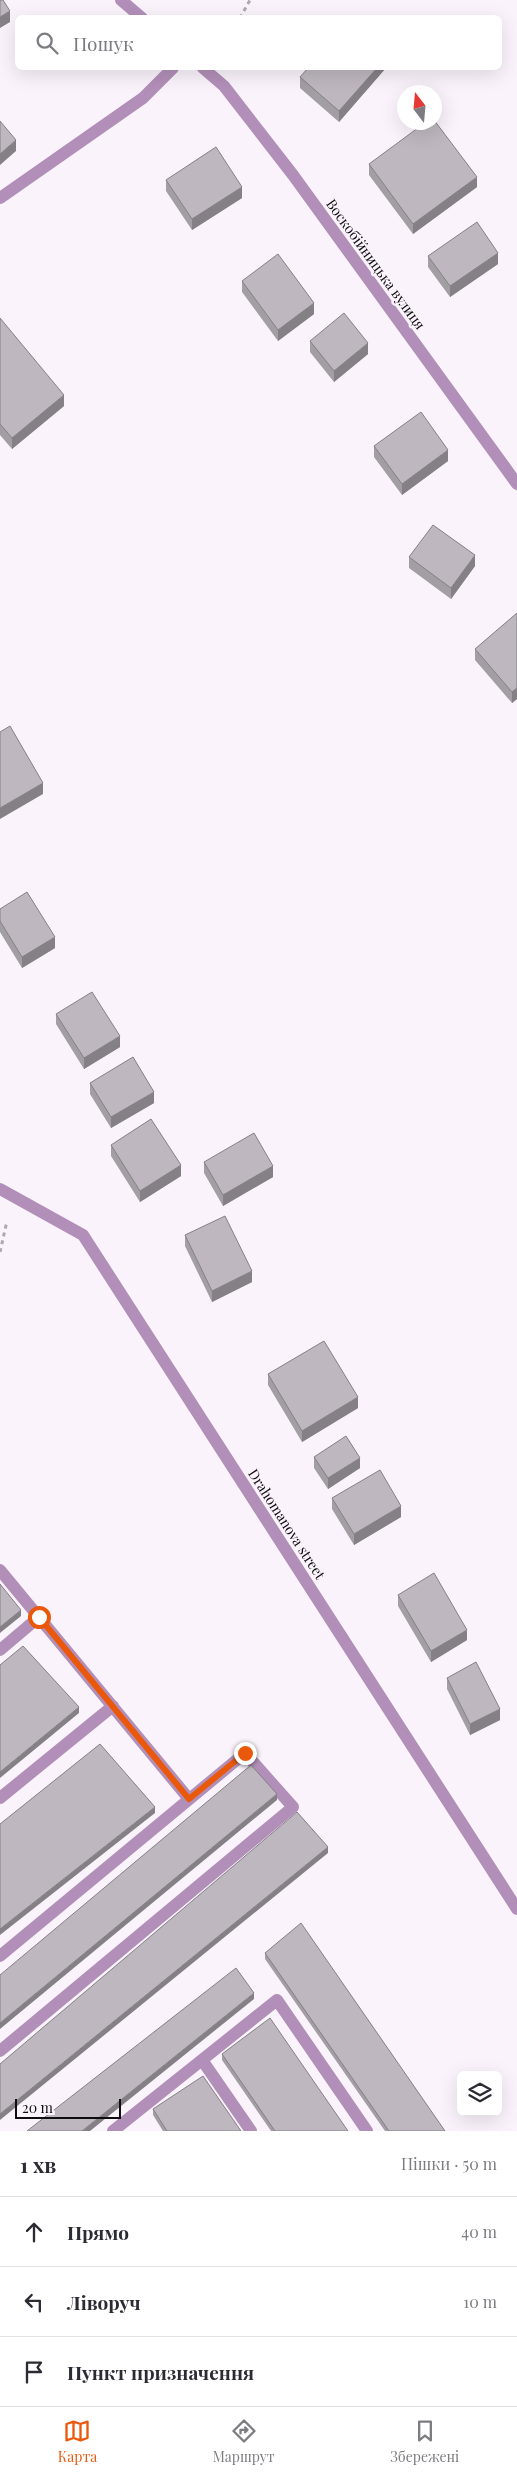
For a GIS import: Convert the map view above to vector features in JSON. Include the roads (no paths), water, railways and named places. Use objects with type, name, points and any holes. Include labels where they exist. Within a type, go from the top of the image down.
[{"type":"street","points":[[121,0],[138,15]]},
{"type":"street","points":[[0,198],[143,98],[171,70]]},
{"type":"street","name":"Воскобійницька вулиця","points":[[204,70],[224,86],[293,175],[517,484]]},
{"type":"street","name":"Drahomanova street","points":[[0,1189],[84,1235],[517,1909]]},
{"type":"street","points":[[0,1570],[189,1799]]},
{"type":"street","points":[[0,1650],[39,1617]]},
{"type":"street","points":[[0,1798],[113,1706]]},
{"type":"street","points":[[0,1956],[245,1753],[293,1807],[0,2051]]},
{"type":"street","points":[[113,2131],[127,2127],[202,2060],[277,2000],[367,2131]]},
{"type":"street","points":[[202,2060],[251,2131]]}]
